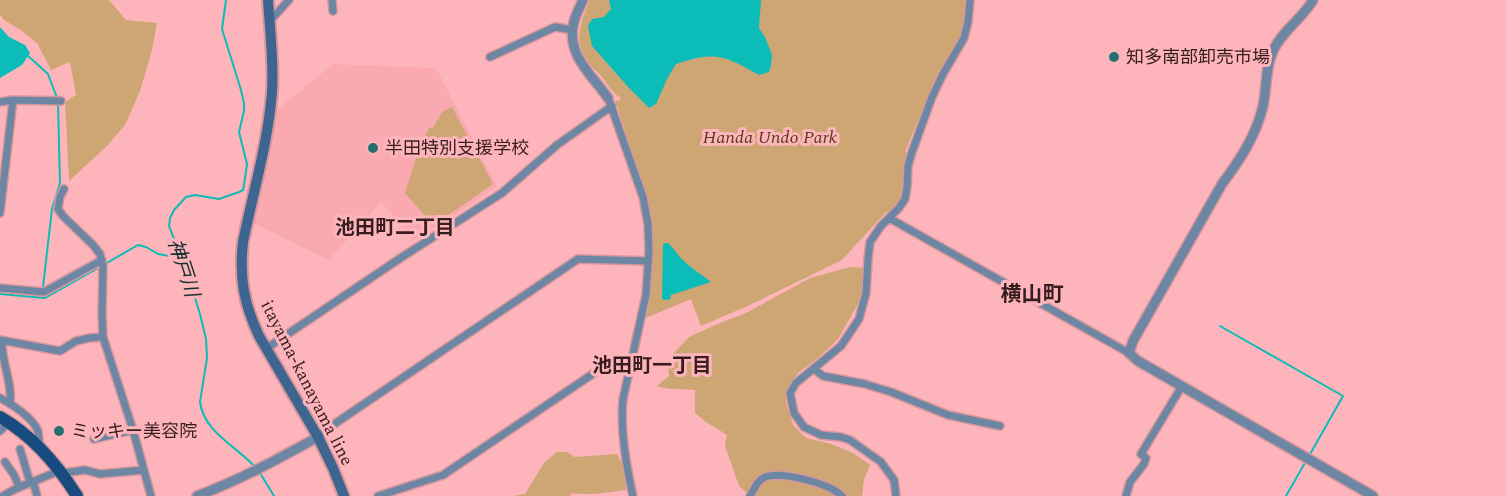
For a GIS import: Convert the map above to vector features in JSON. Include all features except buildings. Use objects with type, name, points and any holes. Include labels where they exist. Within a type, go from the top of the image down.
[{"type":"main road","name":"itayama-kanayama line","points":[[268,0],[272,92],[269,121],[246,225],[242,283],[252,320],[318,437],[344,496]]},
{"type":"main road","points":[[3,423],[39,446],[62,472],[78,496]]},
{"type":"street","points":[[269,22],[289,0]]},
{"type":"street","points":[[332,0],[333,11]]},
{"type":"street","points":[[583,0],[572,30],[574,48],[578,58],[610,102],[643,197],[648,224],[646,295],[623,399],[622,413],[633,496]]},
{"type":"street","points":[[896,496],[894,480],[881,462],[850,440],[821,435],[804,427],[797,418],[790,397],[796,383],[842,346],[856,325],[865,300],[869,246],[881,226],[905,199],[908,166],[912,152],[946,66],[964,38],[970,0]]},
{"type":"street","points":[[1129,353],[1133,341],[1222,184],[1239,161],[1256,131],[1273,51],[1313,0]]},
{"type":"street","points":[[490,57],[555,27],[572,30]]},
{"type":"street","points":[[0,213],[12,100]]},
{"type":"street","points":[[0,102],[12,100],[61,101]]},
{"type":"street","points":[[267,348],[502,193],[610,102]]},
{"type":"street","points":[[64,189],[58,209],[93,245],[100,254],[103,264],[103,337],[133,430],[151,496]]},
{"type":"street","points":[[889,219],[1129,353],[1138,361],[1370,495]]},
{"type":"street","points":[[197,496],[258,470],[318,437],[578,259],[648,261]]},
{"type":"street","points":[[0,288],[44,291],[103,264]]},
{"type":"street","points":[[10,404],[11,395],[1,341],[60,351],[76,341],[103,337]]},
{"type":"street","points":[[378,496],[443,475],[603,367],[610,364],[630,366]]},
{"type":"street","points":[[813,369],[824,376],[866,384],[891,392],[948,415],[999,426]]},
{"type":"street","points":[[1126,496],[1130,482],[1144,464],[1146,458],[1141,453],[1182,386]]},
{"type":"street","points":[[0,398],[26,416],[36,428],[39,446]]},
{"type":"street","points":[[94,440],[133,430]]},
{"type":"street","points":[[20,448],[37,496]]},
{"type":"street","points":[[4,462],[19,486]]},
{"type":"street","points":[[3,496],[19,486],[62,472],[85,470],[100,474],[144,470]]},
{"type":"street","points":[[750,496],[761,479],[768,476],[816,482],[831,488],[842,496]]},
{"type":"shaded area","name":"半田特別支援学校","points":[[333,64],[436,68],[497,186],[449,219],[413,240],[381,202],[329,260],[253,223],[277,110]]},
{"type":"green space","points":[[0,0],[109,0],[126,20],[157,23],[140,91],[125,125],[107,146],[69,181],[65,102],[76,95],[70,62],[51,70],[37,43],[0,15]]},
{"type":"green space","name":"Handa Undo Park","points":[[590,0],[965,0],[965,23],[958,41],[935,79],[905,152],[910,154],[903,198],[890,215],[886,212],[842,260],[701,326],[691,299],[646,318],[652,273],[652,224],[646,195],[615,100],[619,101],[621,98],[612,91],[582,52],[580,29]]},
{"type":"green space","points":[[452,107],[493,184],[432,224],[405,193],[420,146],[430,127],[433,128],[442,112]]},
{"type":"green space","points":[[850,267],[863,268],[861,299],[838,339],[799,372],[791,383],[786,403],[793,425],[806,438],[831,444],[853,453],[870,465],[864,480],[862,496],[751,496],[739,486],[726,449],[727,435],[695,413],[695,390],[657,386],[669,376],[668,366],[671,356],[689,337],[746,313],[810,278]]},
{"type":"green space","points":[[557,452],[567,452],[575,457],[617,454],[623,462],[626,490],[591,494],[572,493],[570,496],[513,496],[525,494],[544,463]]},
{"type":"water","points":[[609,0],[761,0],[759,28],[772,55],[769,72],[759,75],[737,63],[719,57],[700,57],[689,60],[676,64],[656,104],[649,108],[592,46],[588,26],[592,19],[604,17],[611,9]]},
{"type":"water","points":[[0,27],[9,37],[25,45],[30,53],[22,65],[0,78]]},
{"type":"water","points":[[668,243],[687,264],[711,282],[671,295],[671,299],[662,299],[663,245]]},
{"type":"waterway","name":"神戸川","points":[[226,0],[222,29],[244,103],[239,132],[247,164],[243,190],[219,199],[195,195],[186,197],[174,210],[169,226],[186,269],[206,339],[207,358],[200,402],[203,413],[215,431],[256,468]]},
{"type":"waterway","points":[[27,55],[48,74],[57,98]]},
{"type":"waterway","points":[[48,296],[43,287],[52,209],[60,183],[58,104]]},
{"type":"waterway","points":[[105,264],[138,245],[158,254],[181,258]]},
{"type":"waterway","points":[[0,294],[45,298],[100,267]]},
{"type":"waterway","points":[[1220,326],[1343,396],[1309,456]]},
{"type":"waterway","points":[[1286,496],[1306,461]]},
{"type":"waterway","name":"神戸川","points":[[260,473],[274,496]]},
{"type":"place","name":"知多南部卸売市場","points":[[1114,57]]},
{"type":"place","name":"半田特別支援学校","points":[[373,148]]},
{"type":"place","name":"ミッキー美容院","points":[[59,431]]},
{"type":"district","name":"池田町二丁目","points":[[395,228]]},
{"type":"district","name":"横山町","points":[[1032,295]]},
{"type":"district","name":"池田町一丁目","points":[[652,366]]}]
